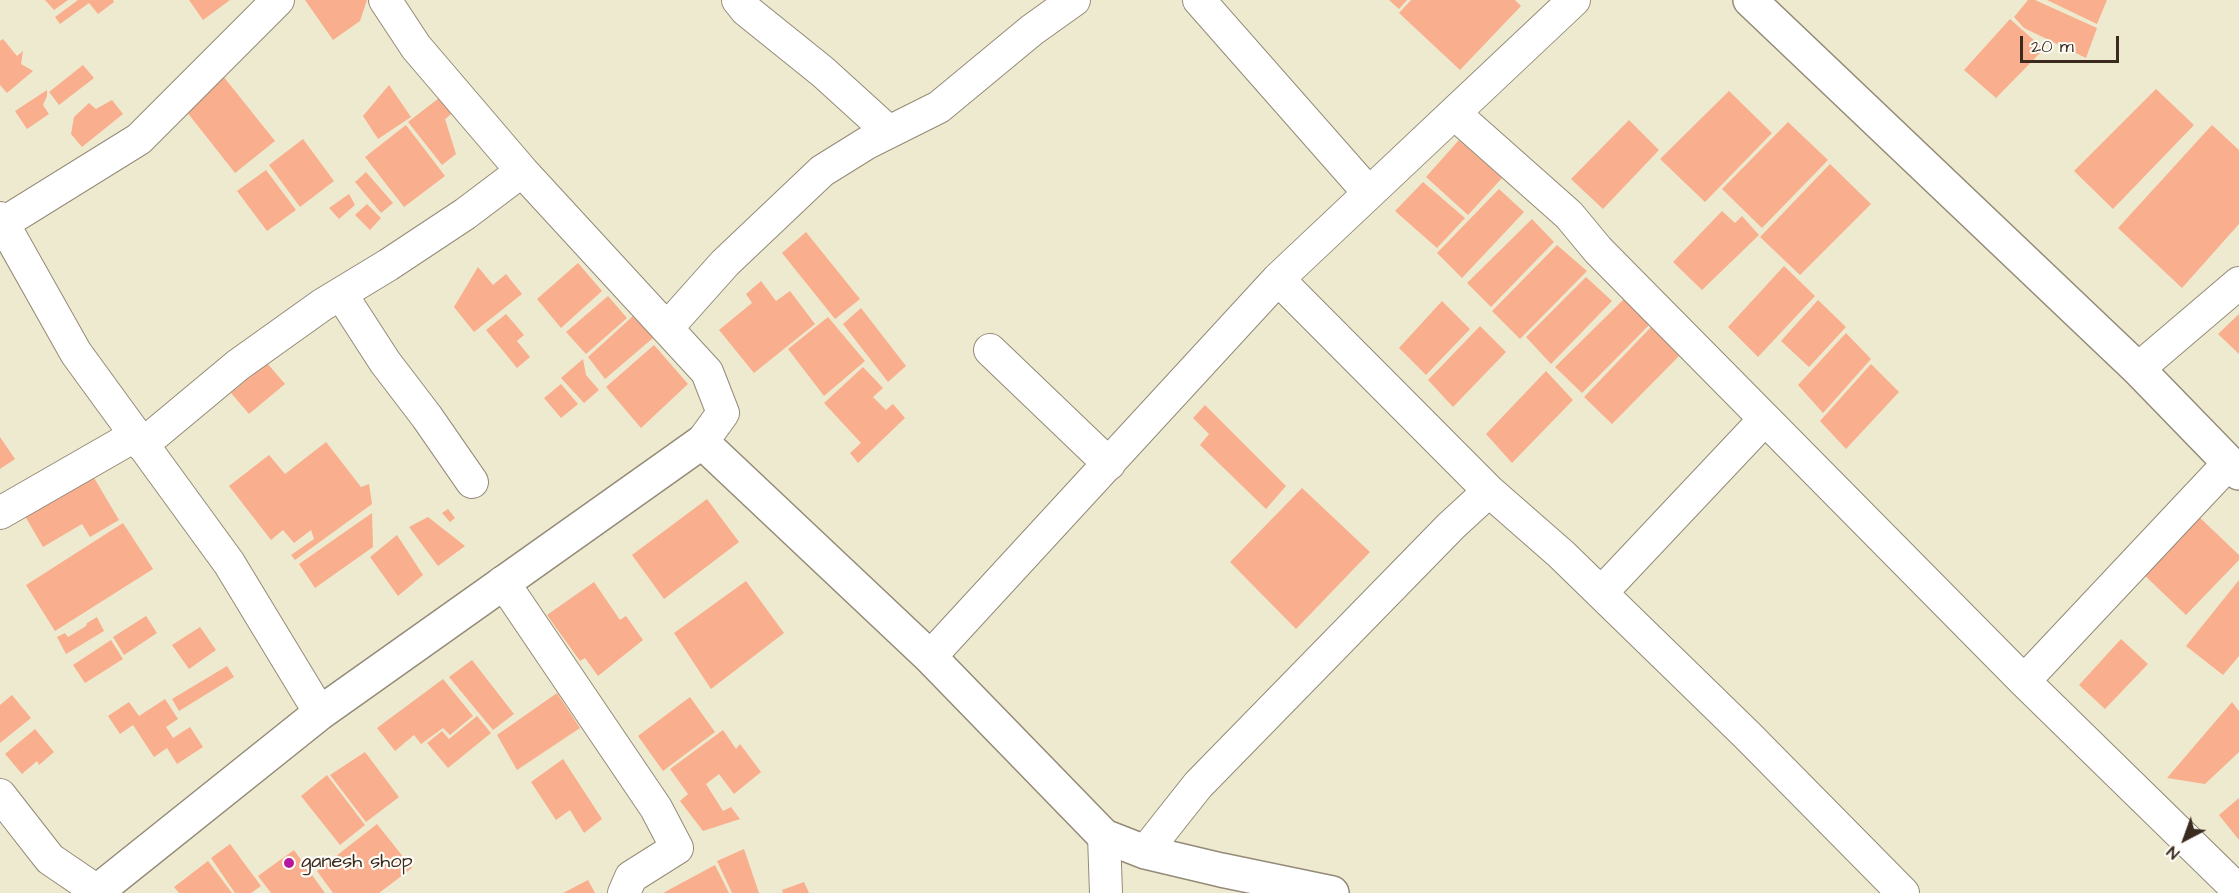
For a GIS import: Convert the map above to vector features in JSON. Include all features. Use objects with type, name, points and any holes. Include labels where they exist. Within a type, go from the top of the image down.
[{"type":"street","points":[[278,0],[139,139],[1,221],[76,353],[229,563],[320,713]]},
{"type":"street","points":[[0,795],[50,859],[97,892],[320,713],[702,442],[723,413],[707,372],[522,171],[416,47],[385,0]]},
{"type":"street","points":[[738,0],[746,10],[823,72],[890,132]]},
{"type":"street","points":[[667,328],[725,263],[822,171],[939,107],[1032,30],[1074,0]]},
{"type":"street","points":[[1199,0],[1369,193]]},
{"type":"street","points":[[930,657],[1278,279],[1574,0]]},
{"type":"street","points":[[1750,0],[2138,369],[2234,468],[2024,681]]},
{"type":"street","points":[[1454,113],[1569,215],[1598,250],[2024,681],[2239,891]]},
{"type":"street","points":[[0,513],[139,440],[238,365],[341,294],[465,214],[522,171]]},
{"type":"street","points":[[1278,279],[1489,491],[1561,554],[1747,735],[1903,893]]},
{"type":"street","points":[[2138,369],[2239,283]]},
{"type":"street","points":[[341,294],[385,362],[472,482]]},
{"type":"street","points":[[990,350],[1108,464]]},
{"type":"street","points":[[1601,593],[1765,419]]},
{"type":"street","points":[[702,442],[930,657],[1104,836],[1145,852],[1332,893]]},
{"type":"street","points":[[1145,852],[1198,785],[1489,491]]},
{"type":"street","points":[[503,582],[656,808],[677,848],[631,877],[624,893]]},
{"type":"street","points":[[1104,836],[1106,893]]},
{"type":"building","points":[[45,0],[68,0],[54,10]]},
{"type":"building","points":[[78,0],[113,0],[114,2],[98,14],[89,3],[60,24],[55,17]]},
{"type":"building","points":[[189,0],[230,0],[203,20]]},
{"type":"building","points":[[305,0],[367,0],[360,21],[333,40]]},
{"type":"building","points":[[1389,0],[1407,0],[1399,9]]},
{"type":"building","points":[[1411,0],[1515,0],[1521,6],[1460,70],[1399,13]]},
{"type":"building","points":[[2028,0],[2035,0],[2097,28],[2086,58],[2024,28],[2014,17]]},
{"type":"building","points":[[2047,0],[2107,0],[2097,24]]},
{"type":"building","points":[[2010,19],[2044,49],[1996,98],[1964,70]]},
{"type":"building","points":[[3,39],[17,56],[23,51],[21,64],[33,71],[7,93],[0,85],[0,41]]},
{"type":"building","points":[[83,65],[94,78],[59,105],[49,92]]},
{"type":"building","points":[[219,71],[275,141],[235,173],[179,102]]},
{"type":"building","points":[[389,85],[411,117],[378,139],[363,116]]},
{"type":"building","points":[[2156,89],[2194,125],[2113,209],[2074,171]]},
{"type":"building","points":[[47,90],[43,105],[49,114],[27,129],[15,111]]},
{"type":"building","points":[[448,91],[460,107],[445,119],[456,154],[442,165],[408,122]]},
{"type":"building","points":[[1729,91],[1772,133],[1705,202],[1660,159]]},
{"type":"building","points":[[112,100],[123,114],[82,147],[71,134],[74,117],[89,103],[96,109]]},
{"type":"building","points":[[1629,120],[1659,150],[1603,209],[1571,179]]},
{"type":"building","points":[[1788,122],[1828,160],[1762,228],[1722,189]]},
{"type":"building","points":[[406,125],[445,176],[404,207],[365,157]]},
{"type":"building","points":[[2212,125],[2239,150],[2239,224],[2182,288],[2118,228]]},
{"type":"building","points":[[303,139],[334,181],[300,207],[269,165]]},
{"type":"building","points":[[1459,140],[1502,178],[1468,215],[1426,177]]},
{"type":"building","points":[[1830,164],[1871,204],[1800,275],[1760,237]]},
{"type":"building","points":[[266,170],[296,210],[267,231],[237,191]]},
{"type":"building","points":[[366,172],[393,203],[381,213],[355,182]]},
{"type":"building","points":[[1423,182],[1465,218],[1437,248],[1395,211]]},
{"type":"building","points":[[1499,189],[1524,212],[1462,278],[1437,253]]},
{"type":"building","points":[[349,194],[355,205],[339,219],[329,208]]},
{"type":"building","points":[[367,204],[381,218],[370,230],[355,215]]},
{"type":"building","points":[[1722,211],[1735,223],[1742,216],[1759,235],[1702,290],[1673,262]]},
{"type":"building","points":[[1532,219],[1554,242],[1491,307],[1467,283]]},
{"type":"building","points":[[806,232],[860,299],[835,319],[782,253]]},
{"type":"building","points":[[1557,245],[1587,271],[1520,339],[1492,311]]},
{"type":"building","points":[[578,263],[602,291],[561,328],[537,299]]},
{"type":"building","points":[[1784,266],[1815,296],[1758,357],[1728,327]]},
{"type":"building","points":[[478,267],[493,285],[506,274],[522,294],[474,332],[454,307]]},
{"type":"building","points":[[1586,277],[1612,301],[1551,364],[1526,337]]},
{"type":"building","points":[[761,281],[776,301],[790,291],[815,324],[754,373],[719,330],[752,303],[746,294]]},
{"type":"building","points":[[608,296],[627,318],[586,354],[566,332]]},
{"type":"building","points":[[1625,298],[1651,323],[1582,393],[1555,367]]},
{"type":"building","points":[[1818,300],[1846,327],[1809,367],[1781,341]]},
{"type":"building","points":[[1442,301],[1470,329],[1426,375],[1399,348]]},
{"type":"building","points":[[861,308],[906,366],[888,382],[843,324]]},
{"type":"building","points":[[506,314],[524,335],[517,341],[530,357],[517,368],[486,330]]},
{"type":"building","points":[[2239,314],[2239,354],[2218,334]]},
{"type":"building","points":[[633,316],[653,338],[605,379],[588,357]]},
{"type":"building","points":[[828,317],[865,361],[824,396],[788,349]]},
{"type":"building","points":[[1480,326],[1506,352],[1453,407],[1428,380]]},
{"type":"building","points":[[1652,326],[1680,355],[1612,424],[1584,397]]},
{"type":"building","points":[[1846,333],[1871,359],[1823,413],[1798,385]]},
{"type":"building","points":[[654,345],[688,384],[641,428],[606,387]]},
{"type":"building","points":[[583,359],[586,375],[599,390],[584,403],[561,378]]},
{"type":"building","points":[[267,363],[285,384],[249,414],[231,393]]},
{"type":"building","points":[[1871,364],[1899,392],[1846,449],[1820,421]]},
{"type":"building","points":[[863,367],[883,388],[873,397],[886,410],[893,404],[905,418],[858,463],[850,453],[861,443],[824,403]]},
{"type":"building","points":[[1546,371],[1573,400],[1512,463],[1486,434]]},
{"type":"building","points":[[561,384],[578,404],[561,418],[544,398]]},
{"type":"building","points":[[1205,405],[1286,486],[1266,509],[1200,445],[1209,434],[1193,418]]},
{"type":"building","points":[[0,437],[15,459],[0,469]]},
{"type":"building","points":[[326,442],[361,487],[369,484],[372,504],[295,560],[291,555],[314,539],[311,530],[294,543],[283,530],[271,540],[229,486],[269,455],[285,474]]},
{"type":"building","points":[[90,471],[119,520],[90,537],[82,524],[43,547],[22,511]]},
{"type":"building","points":[[1302,488],[1370,552],[1296,629],[1230,562]]},
{"type":"building","points":[[707,499],[739,542],[664,599],[632,555]]},
{"type":"building","points":[[448,509],[455,518],[450,522],[442,513]]},
{"type":"building","points":[[372,513],[373,547],[315,588],[299,564]]},
{"type":"building","points":[[2195,513],[2239,555],[2239,560],[2186,615],[2139,570]]},
{"type":"building","points":[[428,517],[465,546],[438,566],[409,527]]},
{"type":"building","points":[[123,523],[153,569],[55,631],[26,585]]},
{"type":"building","points":[[397,535],[423,575],[398,596],[370,557]]},
{"type":"building","points":[[2239,580],[2239,656],[2223,675],[2186,646]]},
{"type":"building","points":[[746,581],[784,633],[711,689],[674,633]]},
{"type":"building","points":[[594,582],[620,620],[626,616],[643,640],[598,676],[585,658],[580,661],[547,615]]},
{"type":"building","points":[[146,616],[157,633],[124,655],[113,637]]},
{"type":"building","points":[[97,617],[104,631],[66,654],[57,637],[65,633],[68,637]]},
{"type":"building","points":[[200,627],[216,650],[189,669],[172,645]]},
{"type":"building","points":[[2121,639],[2148,664],[2105,709],[2079,685]]},
{"type":"building","points":[[111,640],[123,659],[85,683],[73,665]]},
{"type":"building","points":[[472,660],[514,714],[493,730],[449,677]]},
{"type":"building","points":[[227,666],[234,677],[179,711],[172,699]]},
{"type":"building","points":[[443,679],[473,716],[450,735],[443,728],[421,744],[414,735],[395,751],[377,728]]},
{"type":"building","points":[[557,693],[580,728],[517,770],[497,735]]},
{"type":"building","points":[[12,695],[31,718],[0,743],[0,705]]},
{"type":"building","points":[[690,697],[715,732],[663,771],[638,736]]},
{"type":"building","points":[[165,699],[178,719],[166,727],[173,738],[190,727],[203,747],[177,764],[167,748],[154,757],[133,725],[120,734],[108,716],[129,702],[139,716]]},
{"type":"building","points":[[2232,702],[2239,711],[2239,752],[2205,784],[2167,778]]},
{"type":"building","points":[[477,716],[491,733],[448,768],[427,743],[442,731],[449,739]]},
{"type":"building","points":[[35,729],[54,752],[39,765],[37,761],[22,774],[5,754]]},
{"type":"building","points":[[723,730],[736,749],[740,744],[761,772],[734,794],[719,774],[706,784],[723,811],[731,807],[740,819],[703,831],[680,801],[688,794],[670,769]]},
{"type":"building","points":[[365,752],[399,797],[366,822],[330,775]]},
{"type":"building","points":[[563,759],[602,819],[584,833],[570,810],[556,820],[531,782]]},
{"type":"building","points":[[327,775],[365,825],[340,845],[301,796]]},
{"type":"building","points":[[2239,798],[2239,840],[2219,815]]},
{"type":"building","points":[[377,824],[412,868],[379,893],[333,893],[317,871]]},
{"type":"building","points":[[230,844],[261,886],[251,893],[235,893],[211,858]]},
{"type":"building","points":[[744,849],[759,893],[732,893],[717,861]]},
{"type":"building","name":"ganesh shop","points":[[294,850],[325,893],[271,893],[258,876]]},
{"type":"building","points":[[208,861],[232,893],[179,893],[174,887]]},
{"type":"building","points":[[715,865],[729,893],[663,893]]},
{"type":"building","points":[[588,880],[595,893],[563,893]]},
{"type":"building","points":[[804,882],[809,893],[783,893],[782,890]]},
{"type":"place","name":"ganesh shop","points":[[289,863]]}]
